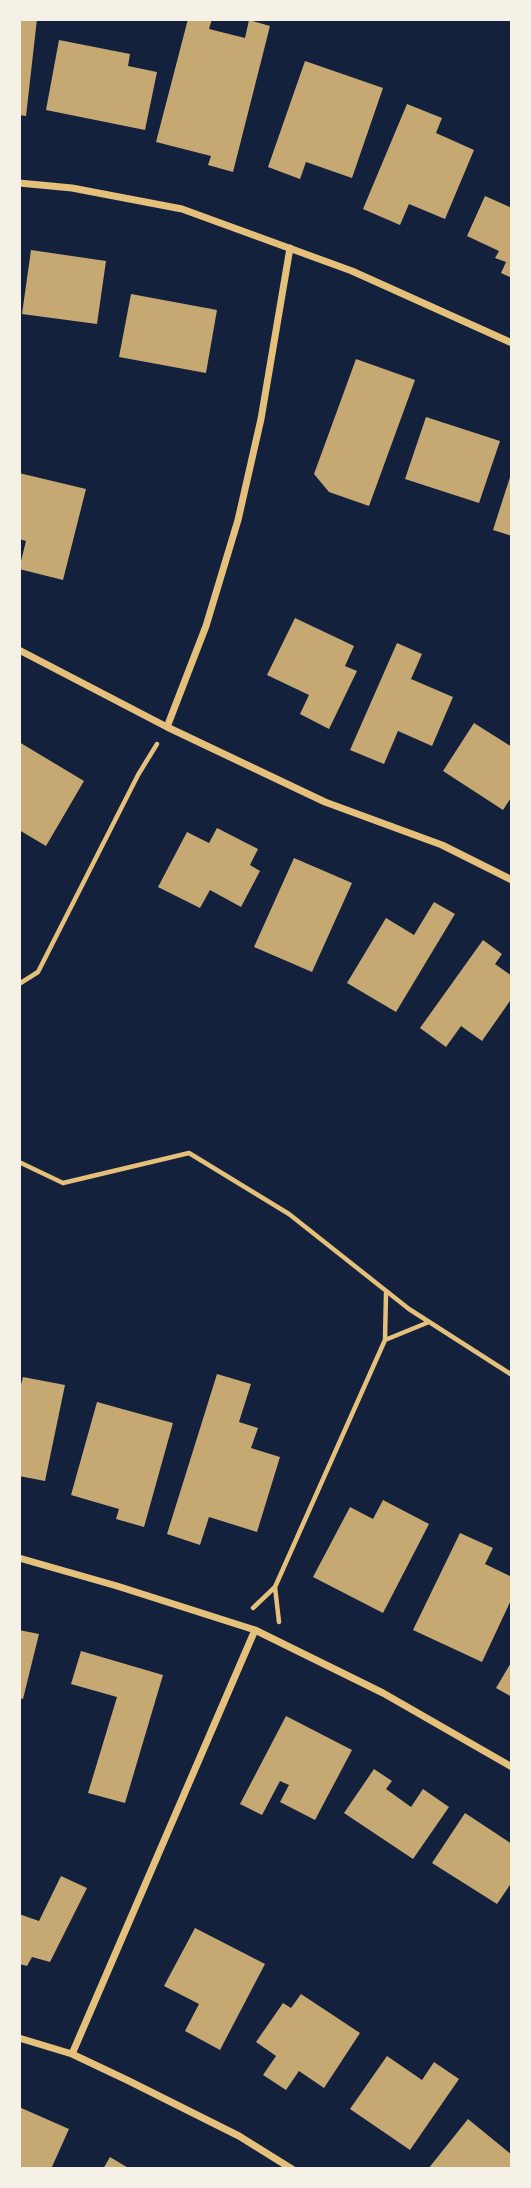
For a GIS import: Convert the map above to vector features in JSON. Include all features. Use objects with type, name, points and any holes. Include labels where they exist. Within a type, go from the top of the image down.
[{"type":"street","points":[[19,183],[72,188],[183,209],[352,271],[512,343]]},
{"type":"street","points":[[167,727],[206,626],[238,520],[261,419],[290,248]]},
{"type":"street","points":[[19,650],[167,727],[325,802],[442,845],[512,880]]},
{"type":"street","points":[[19,1558],[255,1630],[383,1693],[512,1767]]},
{"type":"street","points":[[72,2054],[255,1630]]},
{"type":"street","points":[[19,2038],[72,2054],[239,2136],[292,2169]]},
{"type":"path","points":[[19,984],[38,972],[138,775],[167,727]]},
{"type":"path","points":[[19,1162],[63,1183],[189,1153],[289,1214],[386,1292],[512,1375]]},
{"type":"path","points":[[235,1624],[275,1587],[384,1340],[386,1292]]},
{"type":"path","points":[[384,1340],[429,1322]]},
{"type":"path","points":[[275,1587],[282,1644]]},
{"type":"building","points":[[19,19],[37,19],[26,116],[19,115]]},
{"type":"building","points":[[188,19],[212,19],[209,29],[245,38],[249,20],[270,26],[233,172],[208,165],[211,156],[156,142]]},
{"type":"building","points":[[59,40],[130,54],[128,66],[157,72],[145,130],[46,110]]},
{"type":"building","points":[[305,61],[383,88],[352,178],[306,162],[300,179],[268,167]]},
{"type":"building","points":[[407,104],[442,118],[436,133],[474,150],[445,219],[409,204],[400,225],[363,209]]},
{"type":"building","points":[[485,196],[512,208],[512,278],[501,273],[506,262],[495,258],[499,251],[467,236]]},
{"type":"building","points":[[31,250],[106,261],[97,324],[22,314]]},
{"type":"building","points":[[131,294],[217,310],[206,373],[119,357]]},
{"type":"building","points":[[356,359],[415,380],[369,506],[329,492],[314,474]]},
{"type":"building","points":[[426,417],[500,441],[479,503],[405,479]]},
{"type":"building","points":[[19,473],[86,489],[63,580],[19,569],[26,541],[19,539]]},
{"type":"building","points":[[512,474],[512,536],[493,530]]},
{"type":"building","points":[[295,618],[354,646],[345,666],[357,671],[329,729],[300,714],[309,695],[267,675]]},
{"type":"building","points":[[397,643],[422,654],[411,679],[453,697],[432,746],[398,731],[384,764],[350,750]]},
{"type":"building","points":[[474,723],[512,747],[512,796],[503,810],[443,771]]},
{"type":"building","points":[[19,742],[84,781],[46,846],[19,830]]},
{"type":"building","points":[[217,828],[258,849],[250,865],[260,871],[241,907],[210,890],[200,908],[158,887],[187,832],[209,843]]},
{"type":"building","points":[[294,858],[352,883],[312,972],[254,947]]},
{"type":"building","points":[[434,902],[455,914],[396,1012],[347,983],[386,918],[414,935]]},
{"type":"building","points":[[483,940],[502,954],[495,964],[512,976],[512,998],[482,1041],[461,1026],[446,1047],[420,1028]]},
{"type":"building","points":[[217,1374],[251,1384],[239,1422],[258,1428],[251,1448],[280,1457],[257,1532],[209,1517],[200,1545],[167,1534]]},
{"type":"building","points":[[23,1377],[65,1385],[45,1481],[19,1476],[19,1392]]},
{"type":"building","points":[[97,1402],[173,1423],[144,1527],[116,1519],[119,1509],[71,1495]]},
{"type":"building","points":[[383,1500],[429,1524],[383,1613],[313,1577],[350,1507],[373,1519]]},
{"type":"building","points":[[460,1533],[493,1548],[485,1564],[512,1577],[512,1598],[482,1662],[413,1630]]},
{"type":"building","points":[[19,1630],[39,1634],[23,1699],[19,1698]]},
{"type":"building","points":[[81,1651],[163,1675],[125,1803],[88,1793],[117,1697],[71,1684]]},
{"type":"building","points":[[512,1661],[512,1697],[496,1688]]},
{"type":"building","points":[[286,1716],[352,1750],[315,1820],[280,1802],[289,1785],[280,1781],[262,1815],[240,1804]]},
{"type":"building","points":[[374,1769],[392,1781],[386,1789],[411,1807],[423,1789],[449,1807],[413,1859],[344,1813]]},
{"type":"building","points":[[465,1813],[512,1844],[512,1882],[497,1904],[432,1863]]},
{"type":"building","points":[[61,1876],[87,1888],[50,1962],[32,1957],[27,1966],[19,1964],[19,1914],[39,1921]]},
{"type":"building","points":[[195,1928],[265,1964],[220,2050],[185,2031],[199,2004],[164,1986]]},
{"type":"building","points":[[301,1994],[360,2033],[324,2088],[299,2071],[286,2090],[263,2075],[276,2056],[256,2042],[283,2003],[291,2008]]},
{"type":"building","points":[[387,2056],[422,2080],[434,2062],[459,2079],[410,2150],[350,2109]]},
{"type":"building","points":[[19,2107],[69,2129],[51,2169],[19,2169]]},
{"type":"building","points":[[468,2119],[512,2155],[512,2169],[428,2169]]},
{"type":"building","points":[[110,2157],[130,2169],[103,2169]]}]
